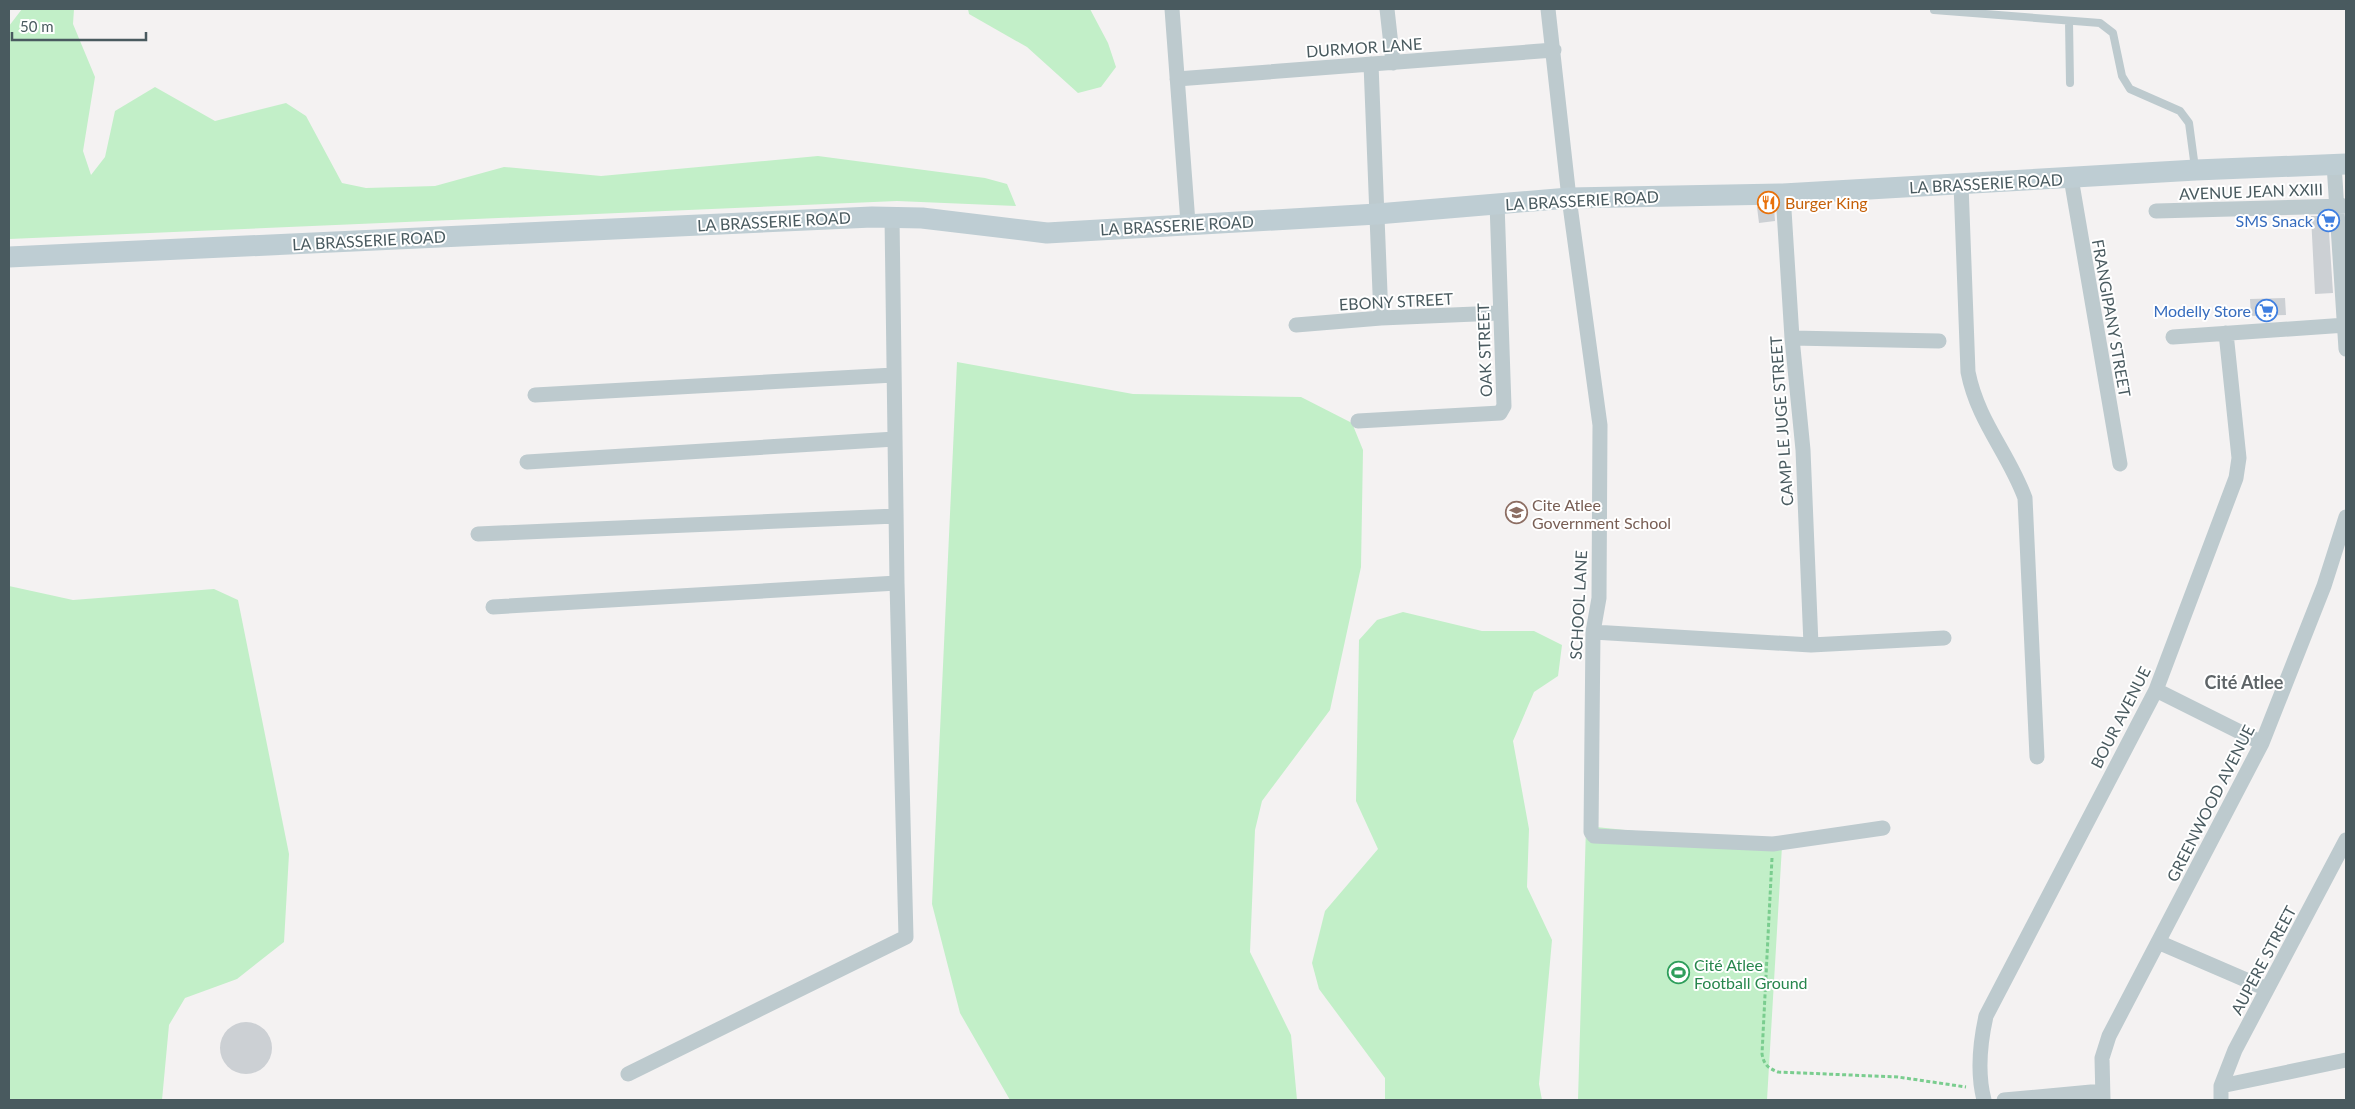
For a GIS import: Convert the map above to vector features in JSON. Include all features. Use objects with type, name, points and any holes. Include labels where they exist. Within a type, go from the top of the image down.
[{"type":"main road","name":"LA BRASSERIE ROAD","points":[[9,257],[892,217],[1046,233],[1377,214],[1569,198],[1783,194],[2196,170],[2340,164]]},
{"type":"street","points":[[1172,9],[1188,224]]},
{"type":"street","points":[[1387,9],[1393,63]]},
{"type":"street","name":"SCHOOL LANE","points":[[1548,9],[1569,198],[1600,425],[1599,598],[1593,632],[1591,832],[1594,836],[1773,844]]},
{"type":"street","name":"DURMOR LANE","points":[[1177,79],[1554,50]]},
{"type":"street","points":[[1371,64],[1381,318]]},
{"type":"street","points":[[2340,164],[2346,349]]},
{"type":"street","name":"FRANGIPANY STREET","points":[[2071,178],[2120,464]]},
{"type":"street","points":[[1961,184],[1970,380],[1973,397],[2018,482],[2024,498],[2037,756]]},
{"type":"street","name":"CAMP LE JUGE STREET","points":[[1783,194],[1792,338],[1803,450],[1811,645]]},
{"type":"street","name":"OAK STREET","points":[[1358,420],[1500,413],[1504,406],[1499,313],[1497,204]]},
{"type":"street","name":"AVENUE JEAN XXIII","points":[[2156,211],[2341,206]]},
{"type":"street","points":[[628,1074],[906,937],[897,583],[892,217]]},
{"type":"street","name":"EBONY STREET","points":[[1296,325],[1381,318],[1499,313]]},
{"type":"street","points":[[2173,337],[2346,325]]},
{"type":"street","name":"BOUR AVENUE","points":[[1982,1095],[1981,1041],[1986,1016],[2156,690],[2236,478],[2238,458],[2226,334]]},
{"type":"street","points":[[1792,338],[1939,341]]},
{"type":"street","points":[[535,394],[894,375]]},
{"type":"street","points":[[527,462],[895,439]]},
{"type":"street","points":[[478,534],[896,516]]},
{"type":"street","name":"GREENWOOD AVENUE","points":[[2102,1096],[2102,1058],[2109,1036],[2262,742],[2342,543],[2346,517]]},
{"type":"street","points":[[493,607],[897,583]]},
{"type":"street","points":[[1593,632],[1811,645],[1944,638]]},
{"type":"street","points":[[2156,690],[2262,742]]},
{"type":"street","points":[[1773,844],[1883,828]]},
{"type":"street","name":"AUPERE STREET","points":[[2221,1093],[2235,1050],[2346,840]]},
{"type":"street","points":[[2158,942],[2267,988]]},
{"type":"street","points":[[2221,1093],[2346,1060]]},
{"type":"street","points":[[2004,1100],[2102,1096]]},
{"type":"lane","points":[[1934,10],[2100,23],[2113,33],[2122,76],[2130,89],[2180,111],[2189,123],[2196,170]]},
{"type":"lane","points":[[2069,21],[2070,83]]},
{"type":"path","points":[[1773,844],[1762,1054],[1764,1063],[1778,1072],[1898,1077],[1982,1095]]},
{"type":"green space","points":[[22,9],[74,9],[73,24],[95,77],[83,151],[91,175],[105,157],[115,111],[155,87],[215,121],[286,103],[306,116],[342,183],[366,188],[435,186],[504,167],[601,176],[818,156],[985,178],[1007,184],[1016,206],[897,201],[9,239],[9,26]]},
{"type":"green space","points":[[968,9],[1090,9],[1108,43],[1116,67],[1101,87],[1078,93],[1027,47],[969,14]]},
{"type":"green space","points":[[957,362],[1133,394],[1301,397],[1352,423],[1363,450],[1361,567],[1330,710],[1262,801],[1255,830],[1250,952],[1291,1035],[1297,1100],[1010,1100],[960,1013],[932,904]]},
{"type":"green space","points":[[9,586],[73,600],[214,589],[238,600],[289,854],[284,942],[237,979],[185,998],[169,1025],[162,1100],[9,1100]]},
{"type":"green space","points":[[1403,612],[1482,631],[1534,631],[1562,645],[1558,676],[1534,692],[1513,741],[1529,829],[1527,887],[1552,940],[1539,1084],[1542,1100],[1385,1100],[1385,1078],[1319,989],[1312,963],[1325,911],[1378,849],[1356,801],[1359,640],[1377,620]]},
{"type":"green space","name":"Cité Atlee Football Ground","points":[[1586,826],[1782,846],[1767,1100],[1578,1100]]},
{"type":"building","points":[[1757,207],[1774,207],[1775,221],[1759,223]]},
{"type":"building","points":[[2311,216],[2328,216],[2333,293],[2315,294]]},
{"type":"building","points":[[2285,298],[2286,315],[2251,316],[2250,299]]},
{"type":"building","points":[[246,1022],[260,1026],[268,1034],[272,1048],[268,1062],[260,1070],[246,1074],[232,1070],[224,1062],[220,1048],[224,1034],[232,1026]]},
{"type":"place","name":"Burger King","points":[[1769,202]]},
{"type":"place","name":"SMS Snack","points":[[2329,220]]},
{"type":"place","name":"Modelly Store","points":[[2267,310]]},
{"type":"place","name":"Cite Atlee Government School","points":[[1516,513]]},
{"type":"place","name":"Cité Atlee Football Ground","points":[[1678,973]]},
{"type":"district","name":"Cité Atlee","points":[[2244,682]]}]
